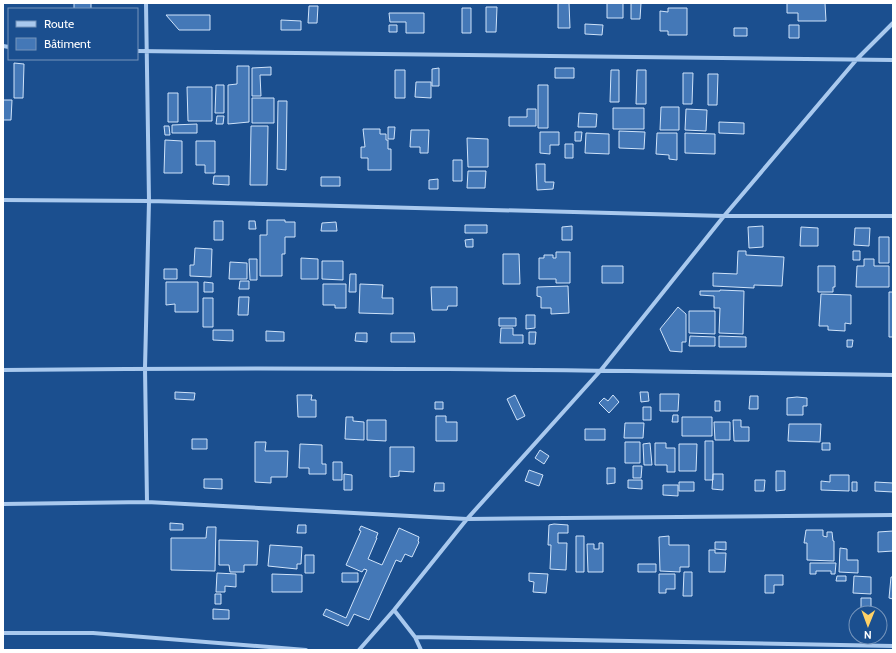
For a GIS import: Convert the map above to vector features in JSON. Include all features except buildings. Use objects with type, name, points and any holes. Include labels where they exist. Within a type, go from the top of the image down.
[{"type":"street","points":[[146,3],[149,201],[145,368],[147,502]]},
{"type":"street","points":[[359,650],[394,610],[467,519],[601,370],[724,216],[857,59],[893,23]]},
{"type":"street","points":[[138,51],[893,60]]},
{"type":"street","points":[[3,200],[149,201],[724,216],[893,216]]},
{"type":"street","points":[[3,370],[145,368],[601,370],[893,375]]},
{"type":"street","points":[[3,504],[147,502],[467,519],[893,515]]},
{"type":"street","points":[[394,610],[415,637],[421,650]]},
{"type":"street","points":[[3,634],[93,634],[306,650]]},
{"type":"street","points":[[415,637],[893,646]]}]
